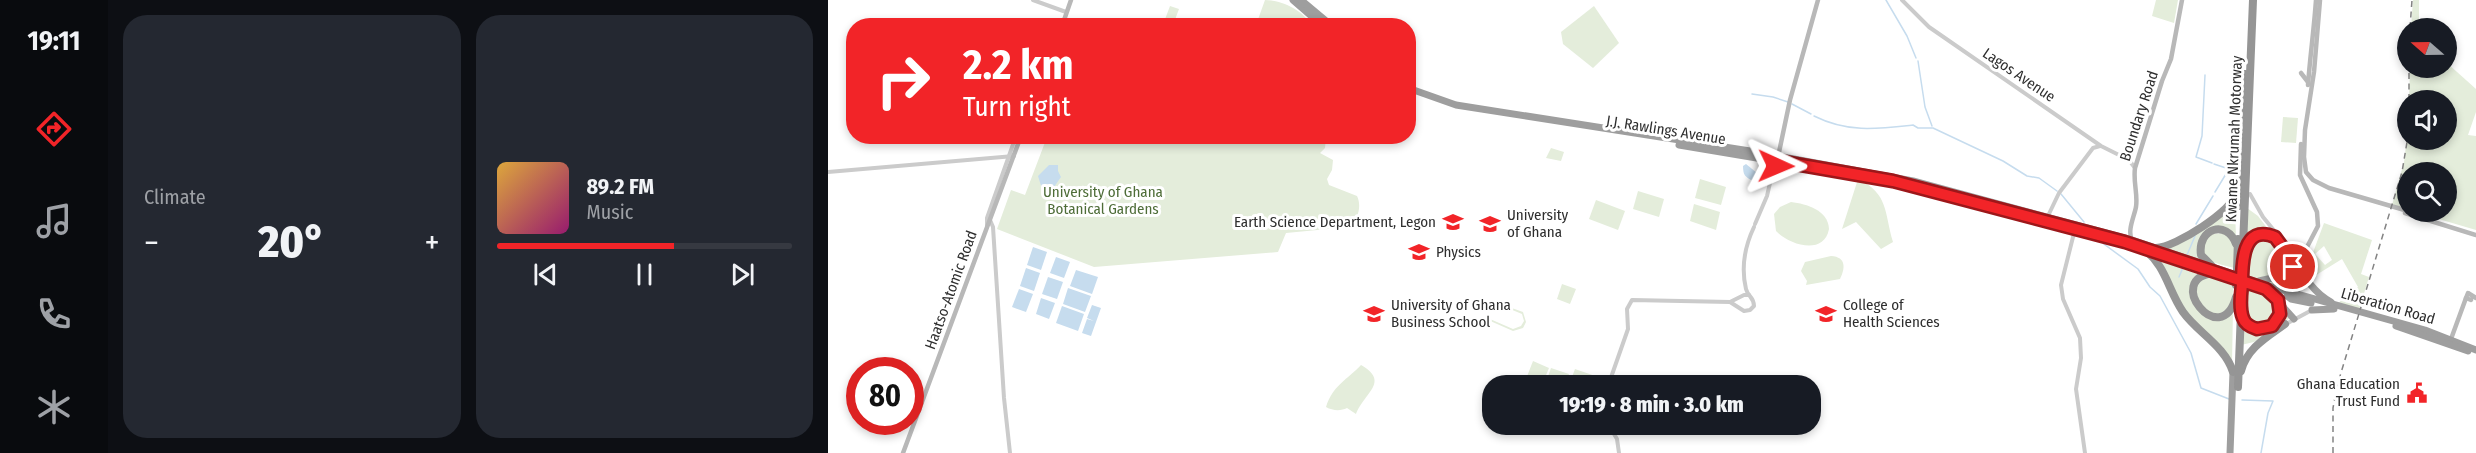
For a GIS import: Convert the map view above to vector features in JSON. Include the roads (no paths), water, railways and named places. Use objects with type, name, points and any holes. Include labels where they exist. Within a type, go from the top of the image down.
[{"type":"highway","points":[[1293,0],[1314,18]]},
{"type":"highway","points":[[1302,0],[1323,18]]},
{"type":"highway","name":"Kwame Nkrumah Motorway","points":[[2238,387],[2241,310],[2239,271],[2248,0]]},
{"type":"highway","name":"Kwame Nkrumah Motorway","points":[[2240,252],[2236,196],[2243,179],[2253,0]]},
{"type":"highway","name":"J.J. Rawlings Avenue","points":[[1416,92],[1456,105],[1895,177],[2132,240],[2266,289]]},
{"type":"highway","points":[[2243,179],[2250,194]]},
{"type":"highway","points":[[2156,248],[2175,244],[2236,205]]},
{"type":"highway","name":"J.J. Rawlings Avenue","points":[[2047,218],[2075,231],[2256,282]]},
{"type":"highway","points":[[2236,297],[2232,308],[2222,316],[2211,316],[2199,308],[2193,293],[2194,285],[2202,275],[2214,270],[2204,260],[2200,251],[2202,240],[2209,232],[2220,230],[2229,233],[2240,252],[2250,241],[2260,236],[2273,236],[2282,244],[2307,280],[2338,308]]},
{"type":"highway","points":[[2144,249],[2160,264],[2182,310],[2225,355],[2233,372],[2233,453]]},
{"type":"highway","points":[[2256,282],[2281,276],[2294,262]]},
{"type":"highway","name":"Liberation Road","points":[[2256,282],[2311,304],[2338,308],[2451,339],[2476,352]]},
{"type":"highway","name":"Kwame Nkrumah Motorway","points":[[2233,372],[2236,297],[2239,286]]},
{"type":"highway","points":[[2266,289],[2294,319]]},
{"type":"highway","name":"Liberation Road","points":[[2266,289],[2288,294]]},
{"type":"highway","points":[[2241,310],[2249,326],[2265,329],[2272,326],[2278,318],[2280,309],[2278,300]]},
{"type":"highway","name":"Liberation Road","points":[[2338,308],[2476,352]]},
{"type":"highway","points":[[2233,453],[2238,387],[2243,365],[2252,349],[2285,324]]},
{"type":"highway","points":[[2427,336],[2451,339]]},
{"type":"main road","points":[[1064,18],[1071,0]]},
{"type":"main road","points":[[1777,158],[1804,45],[1818,0]]},
{"type":"main road","name":"Boundary Road","points":[[2132,240],[2129,236],[2137,200],[2133,182],[2134,168],[2171,59],[2182,0]]},
{"type":"main road","points":[[2294,262],[2307,247],[2318,226],[2317,212],[2300,175],[2318,0]]},
{"type":"main road","points":[[2310,72],[2302,156],[2306,177],[2318,186],[2476,234]]},
{"type":"main road","points":[[2301,73],[2308,82]]},
{"type":"main road","name":"Haatso-Atomic Road","points":[[903,453],[1018,144]]},
{"type":"main road","points":[[2302,156],[2306,172],[2317,183],[2397,208]]},
{"type":"main road","points":[[2441,222],[2476,234]]},
{"type":"main road","points":[[2451,339],[2462,309],[2471,299],[2476,304]]},
{"type":"street","points":[[1033,0],[1066,12]]},
{"type":"street","name":"Lagos Avenue","points":[[1902,0],[1929,27],[2101,146],[2129,160]]},
{"type":"street","points":[[2092,140],[2093,148]]},
{"type":"street","points":[[987,227],[987,218],[1007,163],[1012,156],[1014,144]]},
{"type":"street","points":[[2047,218],[2060,192],[2093,148],[2101,146]]},
{"type":"street","points":[[828,172],[1012,156]]},
{"type":"street","points":[[1000,157],[1007,163]]},
{"type":"street","points":[[2129,160],[2134,161],[2138,157]]},
{"type":"street","points":[[1739,307],[1746,289],[1745,254],[1767,196],[1777,158]]},
{"type":"street","points":[[2129,160],[2134,168]]},
{"type":"street","points":[[2250,194],[2294,262]]},
{"type":"street","points":[[990,220],[993,233],[1010,453]]},
{"type":"street","points":[[2075,231],[2061,285],[2063,299],[2080,343],[2081,358],[2076,389],[2085,453]]},
{"type":"street","points":[[1612,375],[1629,329],[1627,309],[1632,300],[1730,302],[1744,296]]},
{"type":"street","points":[[1730,302],[1744,311],[1752,309],[1754,302],[1744,296]]},
{"type":"street","points":[[2285,324],[2311,304]]},
{"type":"street","points":[[1615,435],[1619,453]]},
{"type":"water","points":[[1746,164],[1757,173],[1753,181],[1744,174],[1743,166]]},
{"type":"water","points":[[1049,165],[1058,165],[1061,177],[1048,197],[1043,191],[1050,187],[1047,184],[1042,189],[1038,176]]},
{"type":"water","points":[[1033,247],[1047,252],[1041,270],[1027,265]]},
{"type":"water","points":[[1056,257],[1070,262],[1064,278],[1050,273]]},
{"type":"water","points":[[1026,268],[1040,273],[1034,291],[1020,286]]},
{"type":"water","points":[[1076,270],[1098,277],[1092,294],[1070,286]]},
{"type":"water","points":[[1048,277],[1063,282],[1057,299],[1042,294]]},
{"type":"water","points":[[1068,288],[1091,296],[1085,312],[1063,304]]},
{"type":"water","points":[[1019,289],[1033,294],[1026,312],[1012,307]]},
{"type":"water","points":[[1041,298],[1055,303],[1049,319],[1036,314]]},
{"type":"water","points":[[1092,305],[1101,308],[1091,336],[1082,333],[1087,319],[1094,321],[1087,318]]},
{"type":"water","points":[[1062,306],[1084,314],[1078,331],[1056,323]]},
{"type":"waterway","points":[[1886,0],[1907,36],[1916,58]]},
{"type":"waterway","points":[[1918,61],[1925,107],[1932,126]]},
{"type":"waterway","points":[[2205,75],[2202,136],[2196,157],[2212,163]]},
{"type":"waterway","points":[[1752,94],[1788,102]]},
{"type":"waterway","points":[[1792,104],[1811,114]]},
{"type":"waterway","points":[[1814,116],[1851,127],[1913,125],[1918,128],[1933,128],[2003,161],[2027,176],[2039,178],[2057,191]]},
{"type":"waterway","points":[[2214,164],[2229,169],[2215,192]]},
{"type":"waterway","points":[[2061,194],[2084,222]]},
{"type":"waterway","points":[[2196,224],[2213,196]]},
{"type":"waterway","points":[[2187,255],[2195,236]]},
{"type":"waterway","points":[[2097,239],[2138,269],[2150,287],[2160,296],[2191,353],[2201,388],[2229,399]]},
{"type":"waterway","points":[[2179,277],[2184,265]]},
{"type":"waterway","points":[[2242,400],[2273,401],[2268,413],[2261,453]]},
{"type":"railway","points":[[2411,18],[2412,0]]},
{"type":"railway","points":[[2409,78],[2409,90]]},
{"type":"railway","points":[[2333,453],[2333,408],[2337,386],[2402,172],[2406,150]]},
{"type":"place","name":"Earth Science Department, Legon","points":[[1453,222]]},
{"type":"place","name":"University of Ghana","points":[[1490,224]]},
{"type":"place","name":"Physics","points":[[1419,252]]},
{"type":"place","name":"University of Ghana Business School","points":[[1374,314]]},
{"type":"place","name":"College of Health Sciences","points":[[1826,314]]},
{"type":"place","name":"Ghana Education Trust Fund","points":[[2417,393]]},
{"type":"park label","name":"University of Ghana Botanical Gardens","points":[[1103,200]]}]
